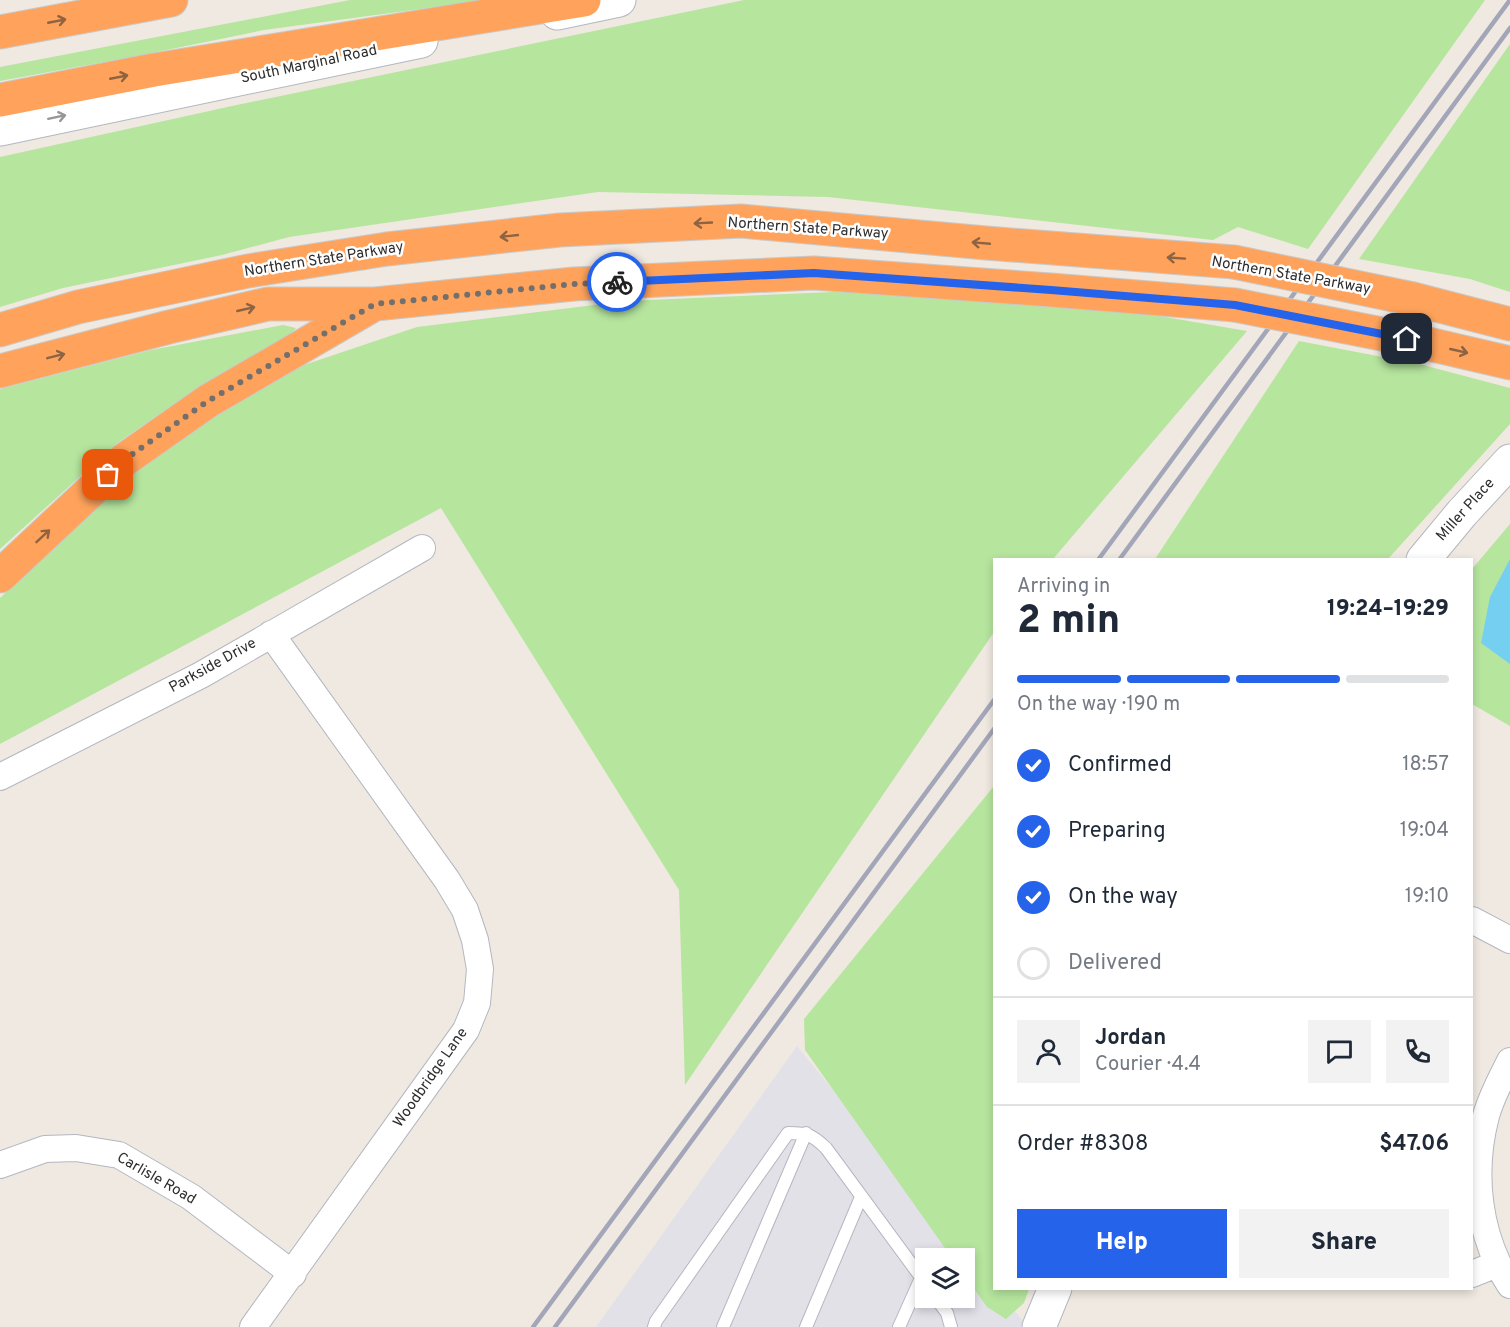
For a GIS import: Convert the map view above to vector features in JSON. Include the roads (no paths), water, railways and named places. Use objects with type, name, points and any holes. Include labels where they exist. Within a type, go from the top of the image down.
[{"type":"highway","points":[[0,32],[171,0]]},
{"type":"highway","points":[[0,100],[154,70],[584,0]]},
{"type":"highway","name":"Northern State Parkway","points":[[0,330],[78,308],[248,271],[387,249],[560,230],[741,221],[1234,262],[1413,299],[1510,324]]},
{"type":"highway","points":[[0,372],[169,327],[268,304],[375,304],[574,284],[814,273],[1235,305],[1407,339],[1510,363]]},
{"type":"highway","points":[[0,576],[124,460],[208,401],[375,304]]},
{"type":"main road","name":"South Marginal Road","points":[[0,129],[619,0]]},
{"type":"main road","name":"Miller Place","points":[[1425,558],[1462,513],[1510,462]]},
{"type":"main road","points":[[1039,1327],[1054,1290]]},
{"type":"street","name":"Parkside Drive","points":[[0,777],[201,675],[422,548]]},
{"type":"street","name":"Woodbridge Lane","points":[[253,1327],[466,1030],[477,1003],[480,969],[475,940],[465,910],[447,880],[271,634]]},
{"type":"street","points":[[1473,921],[1510,940]]},
{"type":"street","points":[[1473,1274],[1503,1275],[1485,1230],[1478,1193],[1481,1142],[1486,1116],[1510,1061]]},
{"type":"street","name":"Carlisle Road","points":[[0,1165],[45,1149],[76,1148],[119,1155],[191,1197],[292,1274]]},
{"type":"lane","points":[[654,1327],[788,1133],[806,1133],[814,1136],[915,1270]]},
{"type":"lane","points":[[723,1327],[806,1133]]},
{"type":"lane","points":[[806,1327],[861,1197]]},
{"type":"lane","points":[[899,1327],[915,1296]]},
{"type":"lane","points":[[943,1308],[951,1327]]},
{"type":"water","points":[[1510,559],[1510,664],[1481,643],[1490,597]]},
{"type":"railway","points":[[1099,558],[1510,0]]},
{"type":"railway","points":[[1120,558],[1510,28]]},
{"type":"railway","points":[[533,1327],[993,701]]},
{"type":"railway","points":[[555,1327],[993,730]]}]
